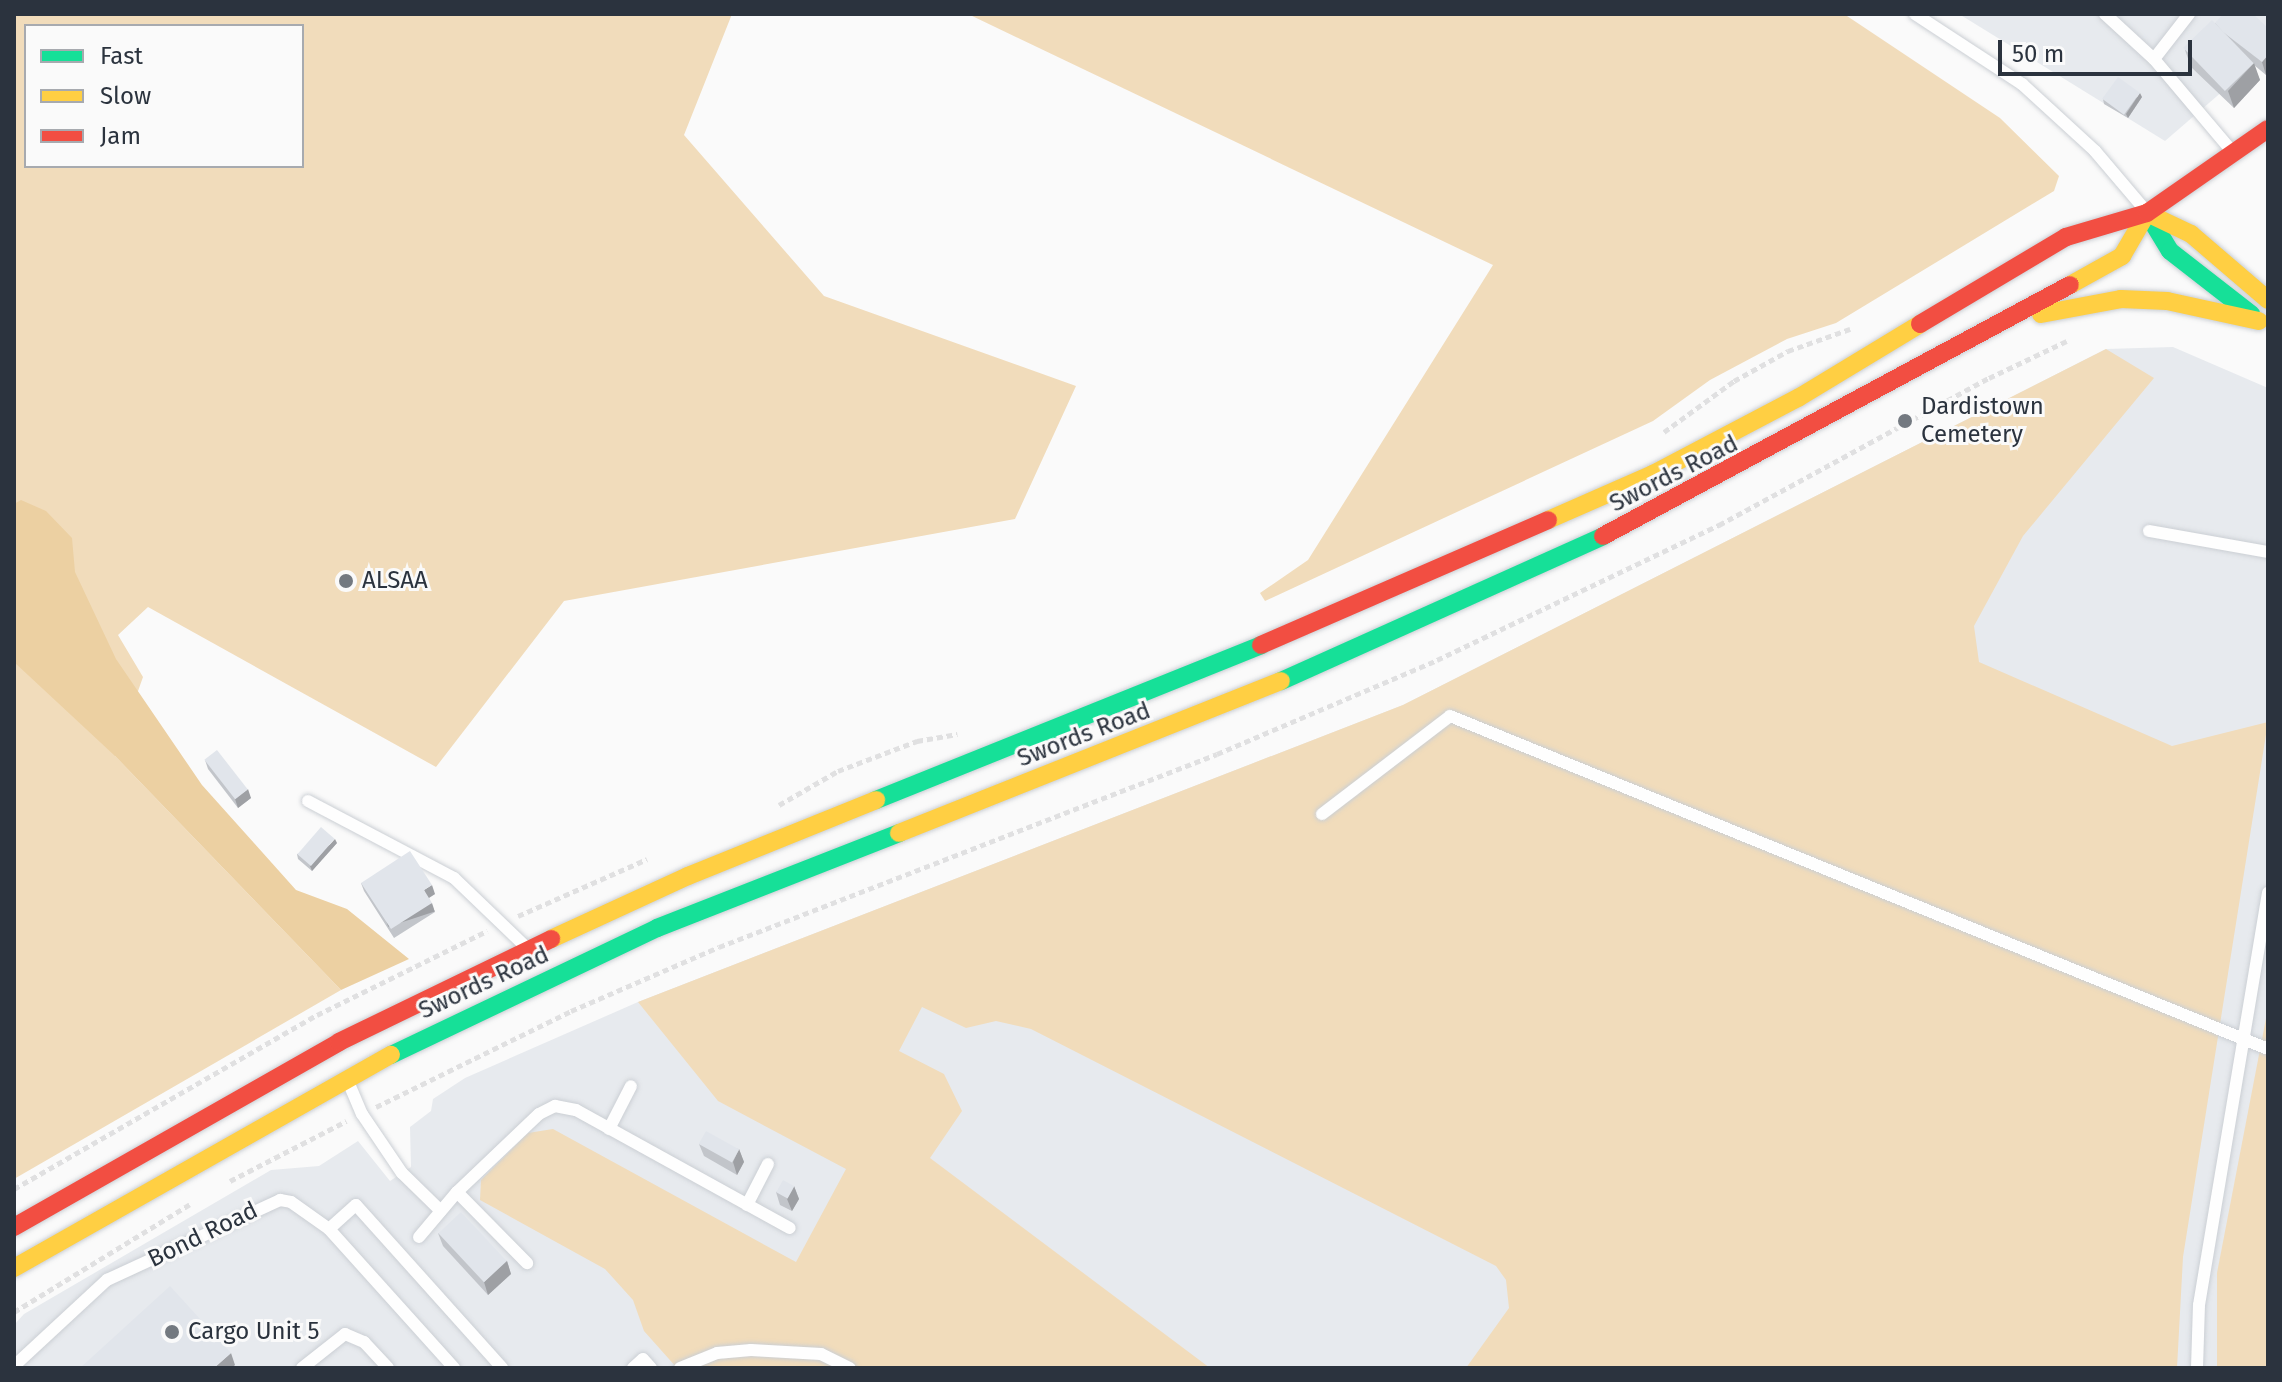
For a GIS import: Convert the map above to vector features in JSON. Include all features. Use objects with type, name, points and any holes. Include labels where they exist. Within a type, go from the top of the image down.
[{"type":"main road","name":"Swords Road","points":[[14,1227],[339,1042],[688,876],[1294,632],[1653,474],[1798,398],[2066,237],[2147,213],[2268,129]]},
{"type":"main road","name":"Swords Road","points":[[14,1268],[346,1076],[657,928],[1239,700],[1489,591],[1651,514],[2013,319],[2122,256],[2147,213]]},
{"type":"main road","points":[[2147,213],[2191,234],[2268,300]]},
{"type":"main road","points":[[2147,213],[2170,251],[2264,323]]},
{"type":"main road","points":[[2013,319],[2121,299],[2167,301],[2264,323]]},
{"type":"lane","points":[[1915,14],[2022,84],[2095,151],[2147,213]]},
{"type":"lane","points":[[2105,14],[2154,59],[2233,153]]},
{"type":"lane","points":[[2154,59],[2189,14]]},
{"type":"lane","points":[[2149,531],[2268,552]]},
{"type":"lane","points":[[1322,814],[1450,716],[2268,1049]]},
{"type":"lane","points":[[308,801],[454,878],[528,950]]},
{"type":"lane","points":[[2197,1368],[2199,1305],[2268,893]]},
{"type":"lane","points":[[346,1076],[362,1114],[402,1173],[441,1211]]},
{"type":"lane","points":[[609,1129],[631,1086]]},
{"type":"lane","points":[[419,1237],[457,1192],[547,1109],[576,1110],[790,1228]]},
{"type":"lane","points":[[747,1205],[768,1164]]},
{"type":"lane","points":[[457,1192],[527,1263]]},
{"type":"lane","name":"Bond Road","points":[[14,1366],[107,1280],[263,1204],[291,1202],[329,1229],[454,1368]]},
{"type":"lane","points":[[329,1229],[356,1205],[502,1368]]},
{"type":"lane","points":[[302,1368],[345,1334],[364,1342],[388,1368]]},
{"type":"lane","points":[[680,1368],[717,1353],[751,1350],[821,1354],[850,1368]]},
{"type":"lane","points":[[633,1368],[643,1359],[651,1368]]},
{"type":"path","points":[[224,1184],[571,1011],[719,947],[1204,759],[1437,660],[1719,525],[1989,378],[2074,338]]},
{"type":"path","points":[[14,1312],[198,1199]]},
{"type":"shaded area","name":"ALSAA","points":[[14,14],[732,14],[684,135],[824,296],[1076,386],[1015,519],[564,601],[436,767],[148,607],[118,635],[143,677],[115,756],[341,990],[14,1179]]},
{"type":"shaded area","points":[[968,14],[1844,14],[2000,118],[2059,176],[2054,191],[1836,323],[1787,339],[1710,380],[1653,421],[1265,601],[1260,593],[1308,560],[1493,265]]},
{"type":"shaded area","points":[[1959,14],[2268,14],[2268,52],[2165,141]]},
{"type":"shaded area","points":[[2173,347],[2268,388],[2268,1368],[14,1368],[14,1325],[24,1314],[271,1170],[319,1166],[358,1141],[390,1181],[411,1167],[410,1127],[431,1111],[433,1099],[465,1078],[638,1002],[1403,705],[2106,349]]},
{"type":"shaded area","points":[[2106,349],[2154,378],[2023,536],[1974,626],[1979,662],[2172,746],[2268,722],[2183,1257],[2177,1368],[1466,1368],[1509,1308],[1506,1280],[1496,1266],[1031,1029],[996,1021],[966,1028],[922,1007],[899,1051],[944,1074],[962,1111],[930,1158],[1210,1368],[677,1368],[644,1331],[633,1300],[605,1269],[480,1200],[481,1180],[528,1133],[553,1129],[796,1262],[846,1169],[718,1101],[638,1002],[1403,705]]},
{"type":"shaded area","points":[[21,500],[46,511],[72,538],[75,572],[116,659],[202,785],[296,890],[347,909],[409,959],[341,990],[115,756],[14,662],[14,504]]},
{"type":"shaded area","points":[[2268,1008],[2268,1368],[2217,1368],[2217,1273]]},
{"type":"building","points":[[2223,14],[2253,14],[2268,28],[2268,55],[2262,62],[2215,23]]},
{"type":"building","points":[[2212,20],[2254,63],[2225,91],[2183,48]]},
{"type":"building","points":[[2118,77],[2140,93],[2124,115],[2102,99]]},
{"type":"building","points":[[217,750],[248,789],[235,799],[204,760]]},
{"type":"building","points":[[321,827],[335,839],[311,866],[297,854]]},
{"type":"building","points":[[410,851],[432,885],[424,890],[432,903],[391,929],[361,883]]},
{"type":"building","points":[[706,1131],[739,1149],[732,1163],[699,1144]]},
{"type":"building","points":[[783,1180],[794,1186],[788,1199],[776,1192]]},
{"type":"building","points":[[461,1212],[507,1261],[484,1282],[438,1233]]},
{"type":"building","name":"Cargo Unit 5","points":[[170,1286],[231,1353],[214,1368],[80,1368]]},
{"type":"traffic: fast","points":[[2147,213],[2170,251],[2251,314]]},
{"type":"traffic: fast","points":[[1281,681],[1603,536]]},
{"type":"traffic: fast","points":[[876,800],[1261,645]]},
{"type":"traffic: fast","points":[[391,1055],[657,928],[899,833]]},
{"type":"traffic: slow","points":[[2147,213],[2191,234],[2268,300]]},
{"type":"traffic: slow","points":[[2070,285],[2122,256],[2147,213]]},
{"type":"traffic: slow","points":[[2041,314],[2121,299],[2167,301],[2259,321]]},
{"type":"traffic: slow","points":[[1548,520],[1653,474],[1798,398],[1920,324]]},
{"type":"traffic: slow","points":[[899,833],[1281,681]]},
{"type":"traffic: slow","points":[[551,939],[688,876],[876,800]]},
{"type":"traffic: slow","points":[[14,1268],[391,1055]]},
{"type":"traffic: jam","points":[[1920,324],[2066,237],[2147,213],[2268,129]]},
{"type":"traffic: jam","points":[[1603,536],[2070,285]]},
{"type":"traffic: jam","points":[[1261,645],[1548,520]]},
{"type":"traffic: jam","points":[[14,1227],[339,1042],[551,939]]},
{"type":"place","name":"Dardistown Cemetery","points":[[1905,421]]},
{"type":"place","name":"ALSAA","points":[[346,581]]},
{"type":"place","name":"Cargo Unit 5","points":[[172,1332]]}]
